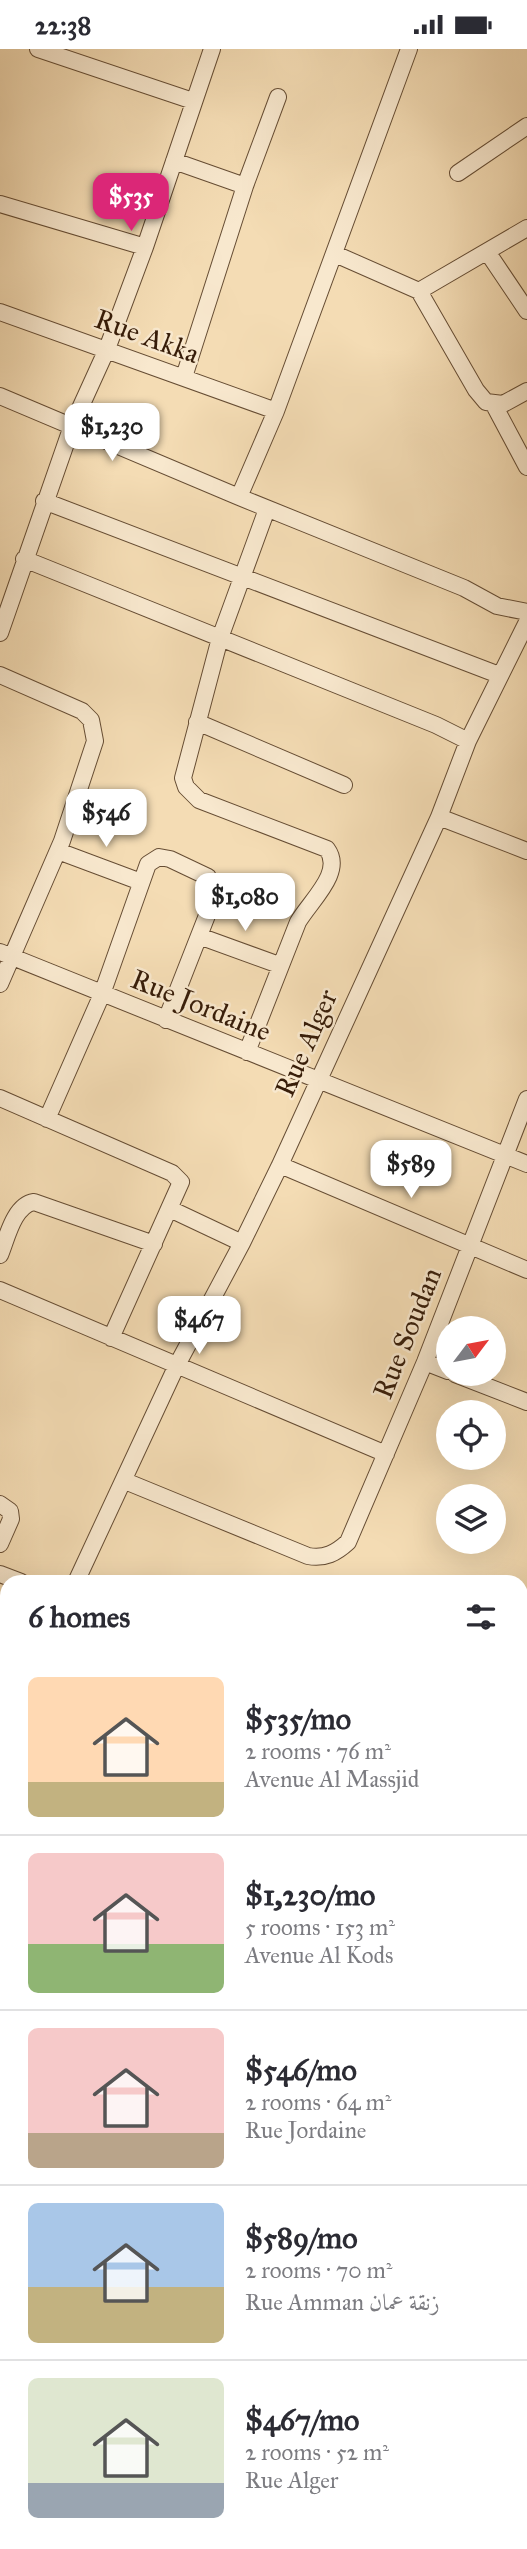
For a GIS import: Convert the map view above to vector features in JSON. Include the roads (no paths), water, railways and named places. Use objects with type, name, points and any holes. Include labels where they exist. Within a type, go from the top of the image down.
[{"type":"street","points":[[38,49],[193,101]]},
{"type":"street","points":[[0,633],[72,426],[107,349],[145,247],[212,49]]},
{"type":"street","points":[[239,498],[276,411],[409,49]]},
{"type":"street","points":[[184,377],[245,187],[278,97]]},
{"type":"street","points":[[458,173],[527,126]]},
{"type":"street","points":[[174,161],[245,187]]},
{"type":"street","points":[[0,204],[145,247]]},
{"type":"street","points":[[419,291],[527,228]]},
{"type":"street","points":[[488,253],[527,311]]},
{"type":"street","points":[[335,254],[419,291],[476,390],[486,402],[503,404],[527,391]]},
{"type":"street","name":"Rue Akka","points":[[0,313],[276,411]]},
{"type":"street","points":[[0,396],[239,498],[464,588],[497,606],[527,612]]},
{"type":"street","points":[[494,405],[527,467]]},
{"type":"street","points":[[44,501],[499,675]]},
{"type":"street","points":[[247,1052],[298,922],[332,875],[332,856],[327,849],[209,804],[191,794],[183,778],[220,638],[267,509]]},
{"type":"street","points":[[24,559],[436,725],[468,741]]},
{"type":"street","name":"Rue Alger","points":[[79,1575],[176,1367],[243,1243],[280,1165],[439,817],[468,741],[527,622]]},
{"type":"street","points":[[0,675],[82,711],[91,720],[95,741],[58,851],[5,955],[0,984]]},
{"type":"street","points":[[197,722],[344,785]]},
{"type":"street","points":[[439,817],[527,851]]},
{"type":"street","points":[[58,851],[141,882]]},
{"type":"street","points":[[47,1119],[102,994],[148,864],[159,857],[170,859],[208,877],[215,895],[166,1020]]},
{"type":"street","points":[[199,936],[279,965]]},
{"type":"street","name":"Rue Jordaine","points":[[5,955],[527,1164]]},
{"type":"street","points":[[0,1098],[177,1177],[181,1182],[111,1338]]},
{"type":"street","name":"Rue Soudan","points":[[125,1481],[308,1556],[318,1558],[332,1554],[348,1542],[425,1362],[527,1099]]},
{"type":"street","points":[[280,1165],[527,1270]]},
{"type":"street","points":[[0,1255],[19,1210],[25,1203],[34,1202],[154,1244]]},
{"type":"street","points":[[170,1209],[243,1243]]},
{"type":"street","points":[[0,1290],[386,1454]]},
{"type":"street","points":[[425,1362],[436,1366]]},
{"type":"street","points":[[486,1386],[527,1402]]},
{"type":"street","points":[[0,1504],[10,1511],[11,1519],[0,1544]]}]
